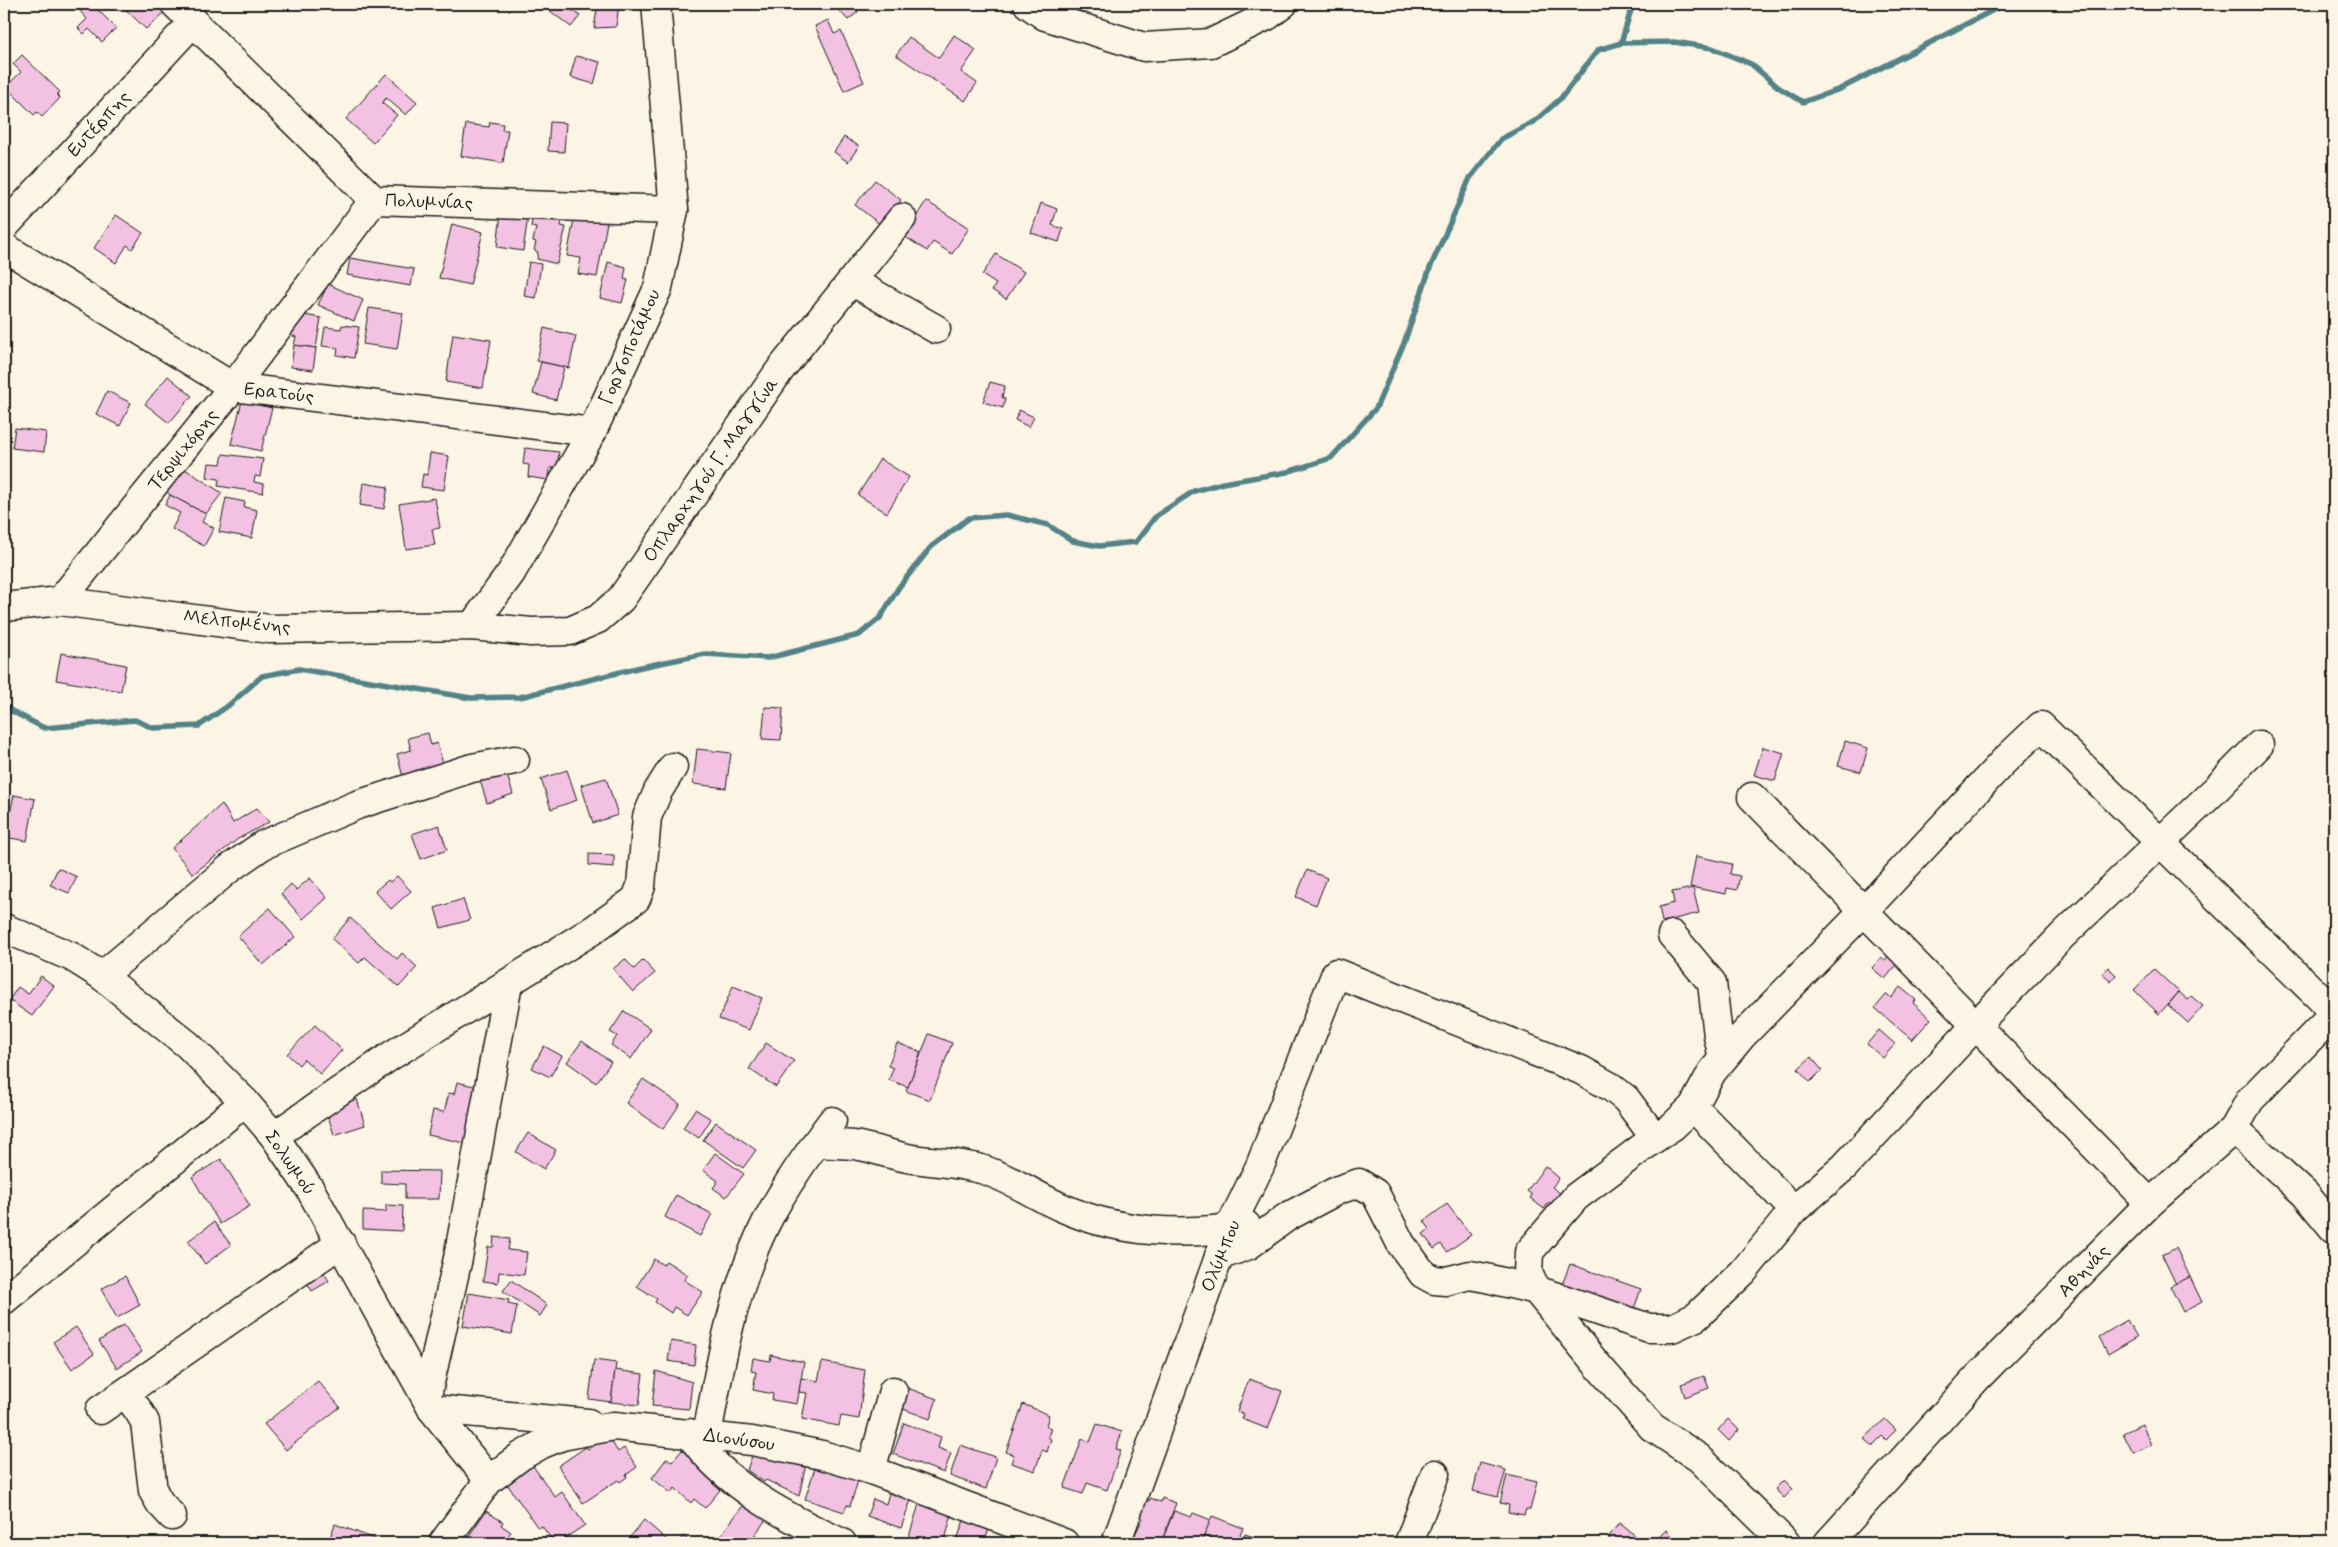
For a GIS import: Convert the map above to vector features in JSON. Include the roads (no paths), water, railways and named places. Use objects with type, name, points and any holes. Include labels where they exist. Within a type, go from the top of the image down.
[{"type":"street","name":"Γοργοποτάμου","points":[[472,626],[511,573],[592,432],[658,288],[674,210],[656,4]]},
{"type":"street","points":[[1028,4],[1045,16],[1144,47],[1211,43],[1267,16],[1283,4]]},
{"type":"street","name":"Πολυμνίας","points":[[184,13],[374,200],[674,210]]},
{"type":"street","name":"Ευτέρπης","points":[[4,227],[184,13]]},
{"type":"street","name":"Τερψιχόρης","points":[[60,601],[233,387],[374,200]]},
{"type":"street","name":"Οπλαρχηγού Γ. Μαγγίνα","points":[[472,626],[530,632],[570,631],[598,619],[621,599],[780,370],[853,282],[902,218]]},
{"type":"street","name":"Ερατούς","points":[[4,247],[233,387],[592,432]]},
{"type":"street","points":[[853,282],[936,329]]},
{"type":"street","name":"Μελπομένης","points":[[4,607],[60,601],[269,629],[472,626]]},
{"type":"street","points":[[1786,1543],[1699,1458],[1652,1427],[1599,1367],[1536,1290],[1528,1273],[1529,1252],[1576,1197],[1693,1107],[1712,1072],[1723,1058],[2003,762],[2040,726],[2160,843]]},
{"type":"street","points":[[1219,1256],[1248,1245],[1287,1217],[1338,1190],[1359,1184],[1375,1194],[1400,1244],[1423,1274],[1434,1280],[1446,1281],[1470,1275],[1536,1290],[1649,1328],[1672,1328],[1696,1317],[1743,1272],[1794,1210],[1844,1167],[1976,1025],[2064,934],[2259,745]]},
{"type":"street","points":[[102,976],[230,868],[263,845],[357,805],[472,768],[515,760]]},
{"type":"street","points":[[274,1136],[392,1055],[593,930],[636,899],[641,886],[647,817],[658,791],[673,767]]},
{"type":"street","points":[[1752,797],[1865,910],[2150,1203]]},
{"type":"street","name":"Αθηνάς","points":[[1828,1543],[1976,1379],[2150,1203],[2234,1129],[2250,1100],[2330,1016],[2329,1009],[2322,1000],[2160,843]]},
{"type":"street","name":"Σολωμού","points":[[4,928],[72,957],[102,976],[188,1045],[245,1102],[274,1136],[310,1189],[430,1402],[490,1480]]},
{"type":"street","points":[[1672,935],[1712,983],[1718,1036],[1723,1058]]},
{"type":"street","name":"Ολύμπου","points":[[1116,1543],[1229,1229],[1260,1166],[1336,973],[1582,1070],[1611,1087],[1626,1099],[1655,1138]]},
{"type":"street","points":[[508,984],[430,1402],[614,1426]]},
{"type":"street","points":[[4,1300],[245,1102]]},
{"type":"street","points":[[1693,1107],[1794,1210]]},
{"type":"street","points":[[832,1121],[782,1195],[752,1254],[698,1434],[702,1452],[720,1470],[792,1520],[842,1543]]},
{"type":"street","points":[[2234,1129],[2305,1194],[2334,1229]]},
{"type":"street","points":[[816,1143],[855,1145],[912,1158],[960,1164],[981,1169],[1009,1179],[1061,1207],[1087,1218],[1121,1227],[1180,1231],[1229,1229],[1287,1217]]},
{"type":"street","points":[[100,1410],[341,1243]]},
{"type":"street","points":[[871,1470],[893,1391]]},
{"type":"street","points":[[125,1392],[145,1422],[153,1491],[160,1503],[172,1516]]},
{"type":"street","name":"Διονύσου","points":[[443,1543],[490,1480],[521,1456],[542,1444],[562,1436],[614,1426],[698,1434],[809,1451],[871,1470],[1064,1543]]},
{"type":"street","points":[[1409,1543],[1435,1474]]},
{"type":"waterway","points":[[1621,43],[1631,10],[1638,4]]},
{"type":"waterway","points":[[4,707],[44,728],[135,720],[153,728],[199,726],[229,705],[262,676],[299,669],[471,698],[520,697],[641,667],[705,654],[768,658],[859,635],[880,618],[899,587],[931,547],[969,518],[1007,515],[1048,525],[1073,541],[1099,546],[1136,542],[1156,516],[1194,491],[1223,483],[1287,472],[1331,458],[1376,408],[1404,343],[1430,268],[1470,178],[1501,139],[1535,121],[1561,98],[1598,50],[1621,43],[1674,42],[1712,48],[1751,64],[1778,87],[1803,102],[1840,89],[2005,4]]}]
